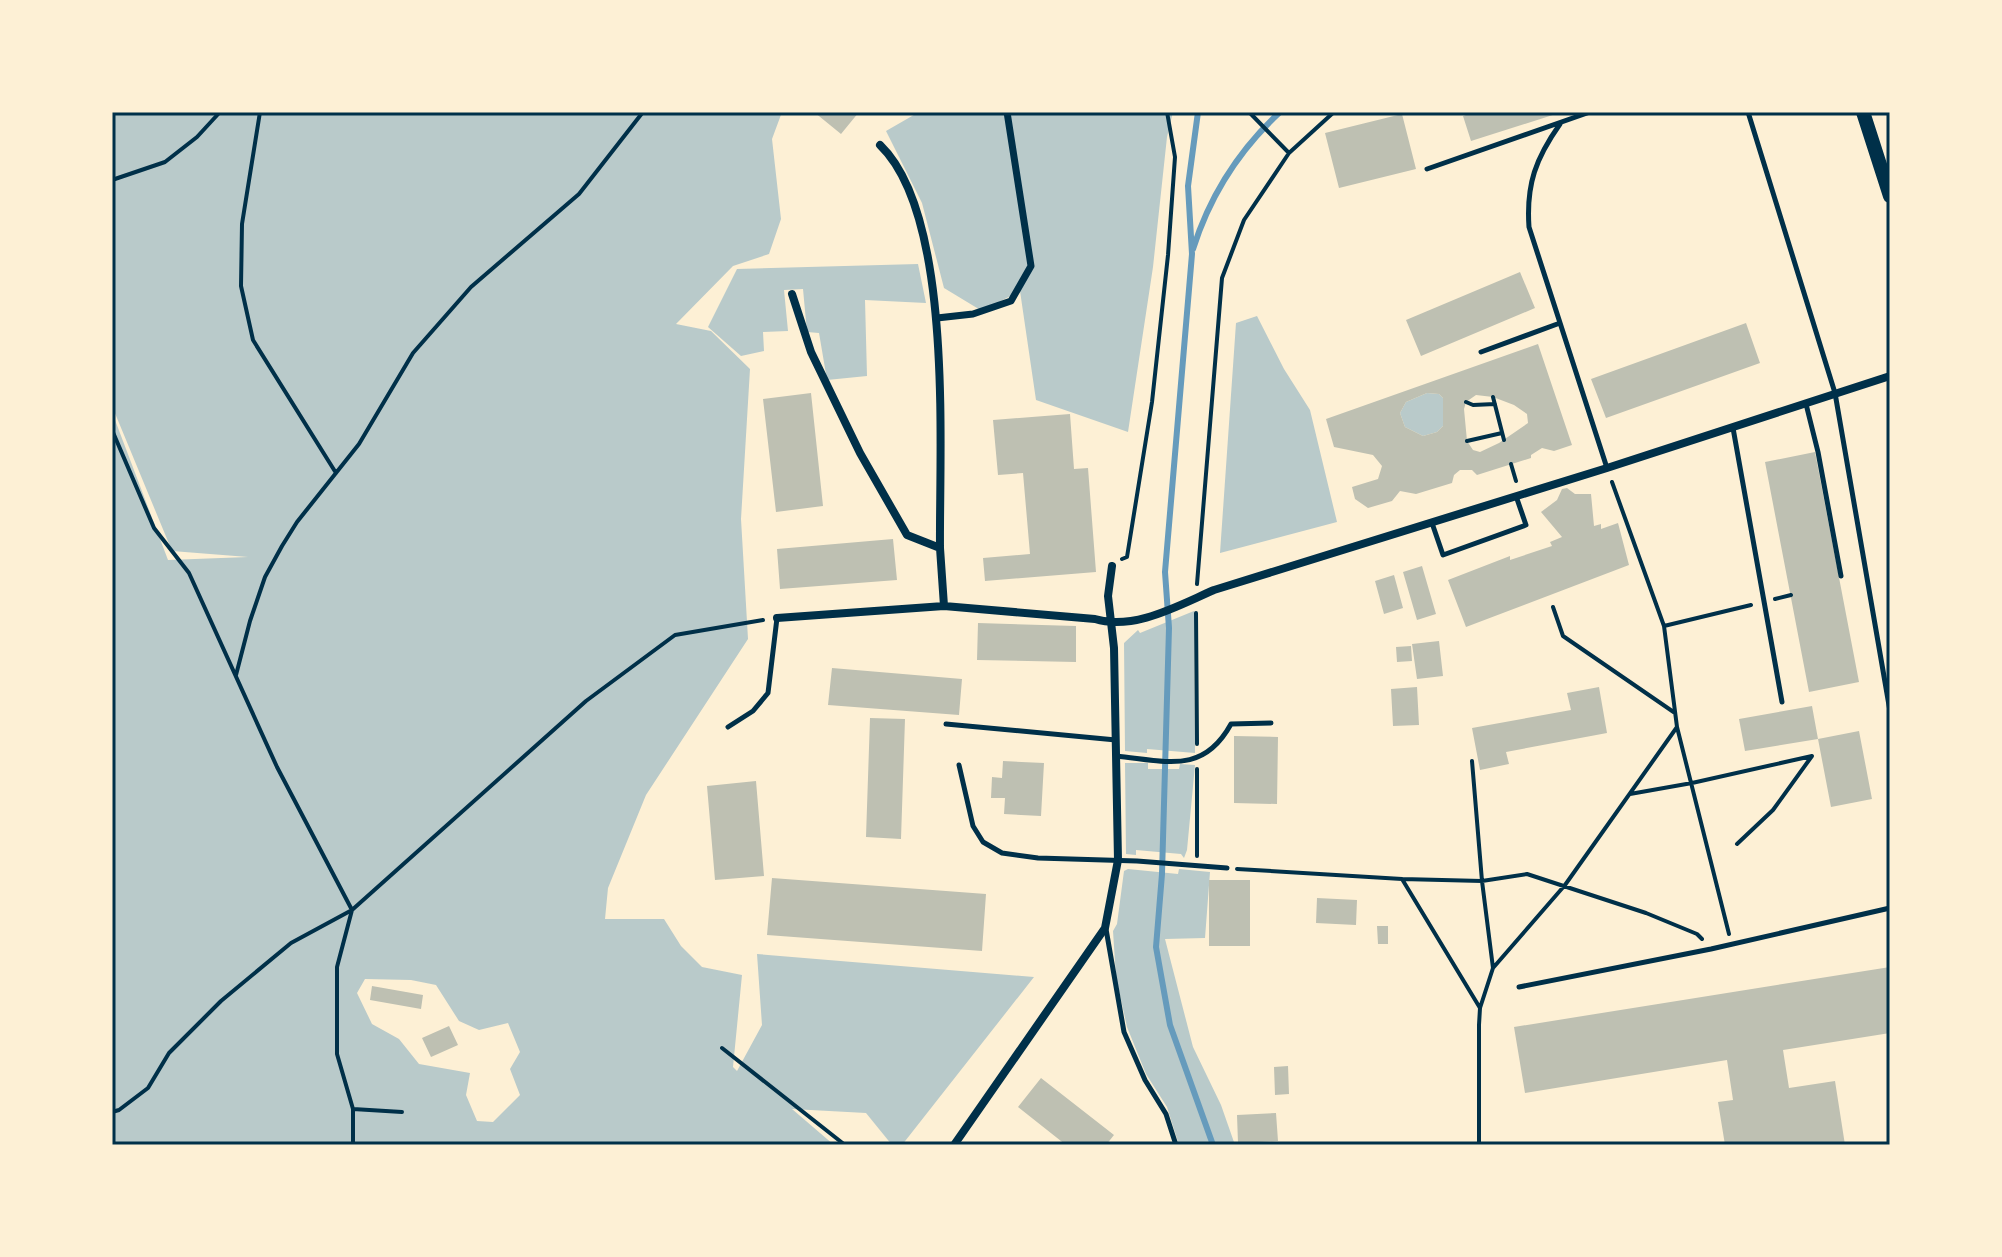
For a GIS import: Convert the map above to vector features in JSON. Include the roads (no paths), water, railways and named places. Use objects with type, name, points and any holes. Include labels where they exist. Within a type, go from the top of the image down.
[{"type":"street","points":[[937,318],[973,314],[1011,301],[1031,266],[1007,112]]},
{"type":"street","points":[[1863,112],[1890,196]]},
{"type":"street","points":[[880,145],[890,154],[907,187],[923,231],[937,318],[940,548],[944,606]]},
{"type":"street","points":[[792,294],[811,352],[860,453],[907,535],[940,548]]},
{"type":"street","points":[[777,618],[944,606],[1095,619],[1112,624],[1142,618],[1196,597],[1890,376]]},
{"type":"street","points":[[954,1145],[1105,928],[1118,860],[1112,624],[1108,596],[1112,566]]},
{"type":"lane","points":[[1427,169],[1590,112]]},
{"type":"lane","points":[[1748,112],[1835,393],[1890,711]]},
{"type":"lane","points":[[1560,124],[1542,149],[1533,176],[1527,202],[1529,227],[1607,468]]},
{"type":"lane","points":[[1481,352],[1560,323]]},
{"type":"lane","points":[[1805,403],[1818,452],[1841,576]]},
{"type":"lane","points":[[1733,427],[1782,702]]},
{"type":"lane","points":[[1431,522],[1443,555],[1526,525],[1516,496]]},
{"type":"lane","points":[[728,727],[753,711],[768,693],[777,618]]},
{"type":"lane","points":[[1116,756],[1179,761],[1197,759],[1222,741],[1231,724],[1271,723]]},
{"type":"lane","points":[[946,724],[1116,740]]},
{"type":"lane","points":[[959,765],[973,826],[983,842],[1002,853],[1227,868]]},
{"type":"lane","points":[[1519,987],[1711,949],[1890,908]]},
{"type":"lane","points":[[1105,928],[1124,1032],[1145,1080],[1166,1114],[1176,1145]]},
{"type":"waterway","points":[[1198,112],[1188,186],[1192,254],[1165,572],[1169,628],[1162,874],[1156,947],[1170,1025],[1213,1145]]},
{"type":"waterway","points":[[1193,249],[1208,210],[1228,174],[1280,112]]}]
